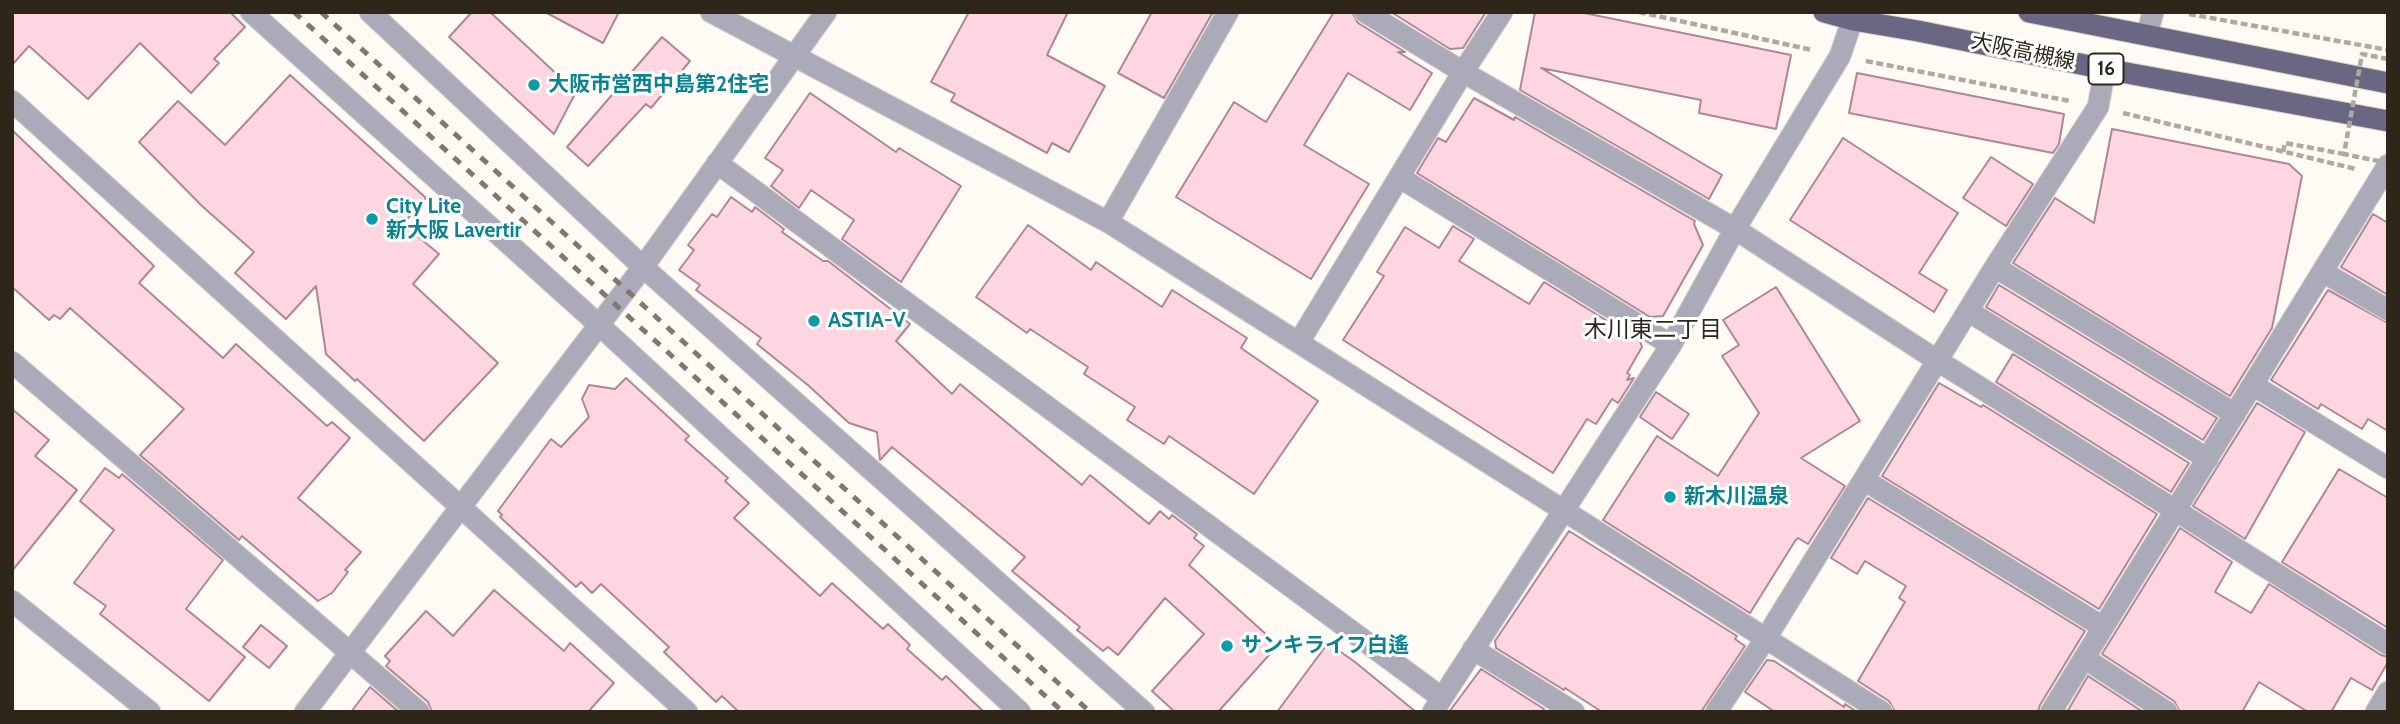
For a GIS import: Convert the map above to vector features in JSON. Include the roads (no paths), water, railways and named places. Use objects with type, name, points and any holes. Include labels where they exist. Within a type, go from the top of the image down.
[{"type":"main road","name":"大阪高槻線","points":[[1824,12],[2105,69],[2388,121]]},
{"type":"main road","name":"大阪高槻線","points":[[2029,12],[2388,83]]},
{"type":"street","points":[[251,12],[598,324],[1020,712]]},
{"type":"street","points":[[370,12],[643,267],[1144,712]]},
{"type":"street","points":[[711,12],[1108,222],[1882,712]]},
{"type":"street","points":[[305,712],[643,267],[826,12]]},
{"type":"street","points":[[1108,222],[1228,12]]},
{"type":"street","points":[[1365,12],[1462,72],[1735,229],[1938,361],[2388,643]]},
{"type":"street","points":[[1299,342],[1462,72],[1502,12]]},
{"type":"street","points":[[2147,35],[2153,12]]},
{"type":"street","points":[[718,163],[1437,705],[1671,345],[1735,229],[1840,56],[1854,16]]},
{"type":"street","points":[[1716,712],[1766,638],[1995,267],[2098,107],[2105,69]]},
{"type":"street","points":[[12,101],[687,712]]},
{"type":"street","points":[[2051,712],[2387,170]]},
{"type":"street","points":[[1399,177],[1671,345]]},
{"type":"street","points":[[1995,267],[2235,414]]},
{"type":"street","points":[[2323,272],[2388,310]]},
{"type":"street","points":[[1968,311],[2208,458]]},
{"type":"street","points":[[12,362],[419,712]]},
{"type":"street","points":[[2253,385],[2388,468]]},
{"type":"street","points":[[1864,480],[2103,627]]},
{"type":"street","points":[[12,601],[150,712]]},
{"type":"street","points":[[1474,649],[1574,712]]},
{"type":"street","points":[[2084,658],[2167,712]]},
{"type":"street","points":[[2376,712],[2388,692]]},
{"type":"railway","points":[[294,12],[1063,712]]},
{"type":"railway","points":[[321,12],[1090,712]]},
{"type":"place","name":"大阪市営西中島第2住宅","points":[[534,85]]},
{"type":"place","name":"City Lite 新大阪 Lavertir","points":[[372,219]]},
{"type":"place","name":"ASTIA-V","points":[[814,321]]},
{"type":"place","name":"新木川温泉","points":[[1670,497]]},
{"type":"place","name":"サンキライフ白遙","points":[[1227,646]]},
{"type":"district","name":"木川東二丁目","points":[[1653,330]]}]
